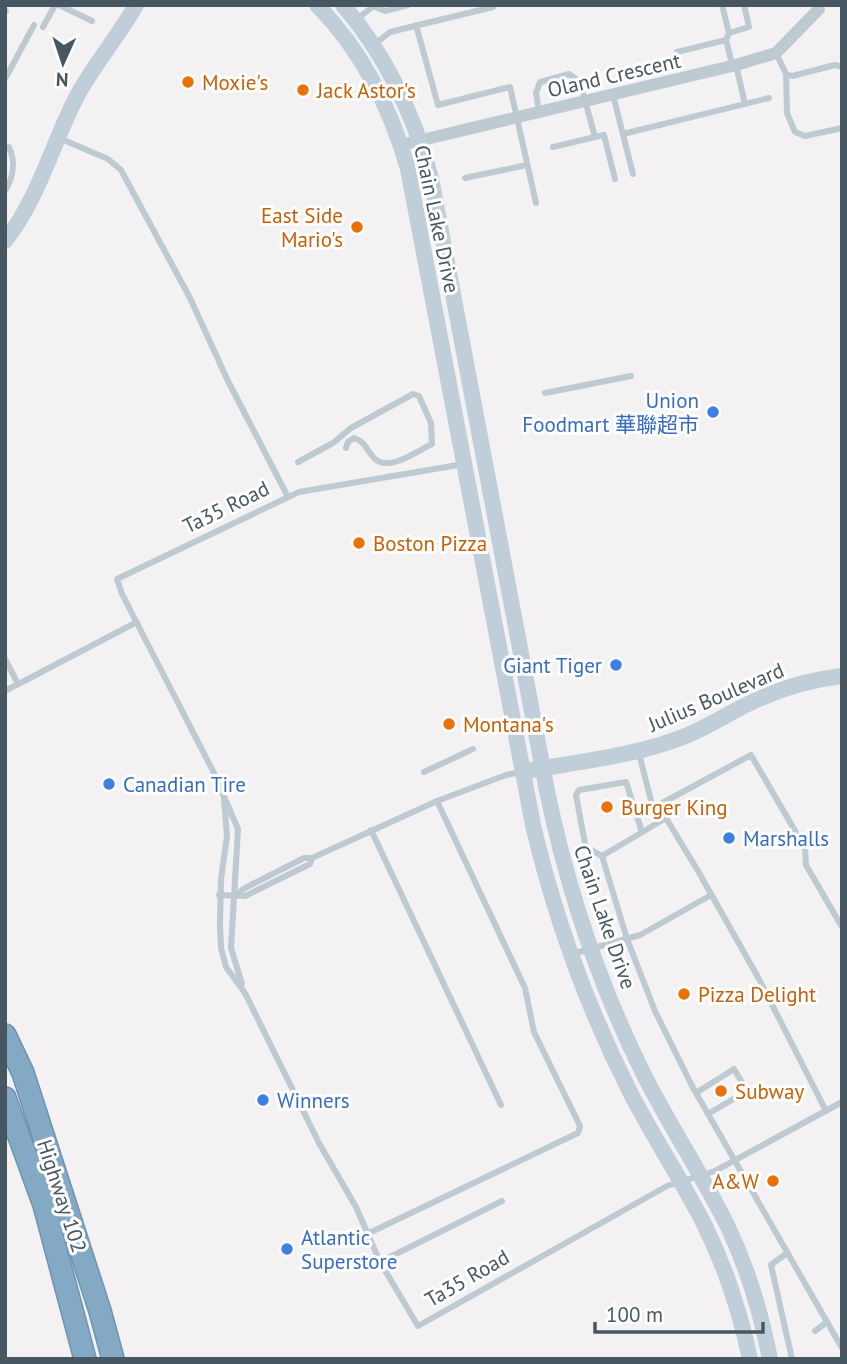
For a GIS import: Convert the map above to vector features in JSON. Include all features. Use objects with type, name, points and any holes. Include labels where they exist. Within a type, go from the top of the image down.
[{"type":"highway","name":"Highway 102","points":[[5,1035],[23,1073],[113,1359]]},
{"type":"highway","points":[[23,1073],[118,1333],[125,1359]]},
{"type":"highway","name":"Highway 102","points":[[5,1098],[44,1205],[83,1359]]},
{"type":"street","name":"Chain Lake Drive","points":[[317,5],[339,30],[368,74],[388,110],[401,145],[419,222],[523,772],[540,852],[569,955],[610,1051],[636,1103],[704,1224],[726,1275],[750,1359]]},
{"type":"street","name":"Chain Lake Drive","points":[[343,5],[373,45],[397,87],[420,141],[431,178],[542,768],[558,842],[589,949],[643,1073],[701,1176],[740,1255],[759,1308],[770,1359]]},
{"type":"street","points":[[5,241],[29,204],[78,94],[136,8]]},
{"type":"street","name":"Oland Crescent","points":[[401,145],[736,65],[776,53],[819,9]]},
{"type":"street","points":[[466,464],[484,460]]},
{"type":"street","name":"Julius Boulevard","points":[[523,772],[638,752],[700,730],[772,693],[804,683],[842,676]]},
{"type":"lane","points":[[43,27],[57,5],[92,21]]},
{"type":"lane","points":[[356,20],[375,6],[385,11],[408,5]]},
{"type":"lane","points":[[722,5],[731,60],[736,65],[745,104]]},
{"type":"lane","points":[[677,52],[749,27],[744,5]]},
{"type":"lane","points":[[373,45],[390,32],[493,7]]},
{"type":"lane","points":[[416,24],[438,105],[510,87],[536,203]]},
{"type":"lane","points":[[5,79],[34,25]]},
{"type":"lane","points":[[776,53],[786,74],[787,113],[795,132],[805,136],[842,128]]},
{"type":"lane","points":[[786,74],[792,76],[835,65],[842,67]]},
{"type":"lane","points":[[539,112],[536,93],[540,82],[569,74],[580,82],[595,137]]},
{"type":"lane","points":[[613,95],[633,174]]},
{"type":"lane","points":[[623,134],[769,98]]},
{"type":"lane","points":[[553,147],[604,135],[615,179]]},
{"type":"lane","name":"Ta35 Road","points":[[57,137],[108,159],[121,170],[190,299],[288,496],[117,579],[210,764],[237,830],[236,895],[231,948],[245,993],[319,1143],[342,1180],[380,1262],[418,1326],[667,1186],[681,1181]]},
{"type":"lane","points":[[5,191],[11,182],[13,169],[9,147]]},
{"type":"lane","points":[[465,178],[527,166]]},
{"type":"lane","points":[[545,393],[631,376]]},
{"type":"lane","points":[[298,463],[333,443],[351,428],[413,394],[419,396],[431,422],[432,444],[395,462],[383,463],[375,459],[363,441],[355,438],[348,442],[346,448]]},
{"type":"lane","points":[[288,496],[311,489],[466,464]]},
{"type":"lane","points":[[5,691],[138,622]]},
{"type":"lane","points":[[5,659],[18,684]]},
{"type":"lane","points":[[424,772],[473,749]]},
{"type":"lane","points":[[638,752],[653,808],[667,818],[759,979],[826,1111]]},
{"type":"lane","points":[[653,808],[751,755],[805,848],[806,865],[842,927]]},
{"type":"lane","points":[[219,895],[245,896],[310,864],[312,858],[371,830],[437,801],[506,775],[523,772]]},
{"type":"lane","points":[[642,832],[626,782],[579,790],[576,795],[586,847],[602,856],[627,939],[655,1011],[696,1093],[842,1348]]},
{"type":"lane","name":"Ta35 Road","points":[[224,799],[227,836],[219,895],[221,948],[226,967],[245,993]]},
{"type":"lane","points":[[367,1234],[578,1133],[580,1126],[534,1032],[525,988],[437,801]]},
{"type":"lane","points":[[602,856],[667,818]]},
{"type":"lane","points":[[371,830],[501,1105]]},
{"type":"lane","points":[[569,955],[640,935],[711,895]]},
{"type":"lane","points":[[696,1093],[734,1069],[747,1091],[708,1114]]},
{"type":"lane","points":[[681,1181],[701,1176],[734,1161],[842,1102]]},
{"type":"lane","points":[[380,1262],[502,1201]]},
{"type":"lane","points":[[787,1253],[771,1265],[792,1359]]},
{"type":"lane","points":[[815,1331],[827,1322]]},
{"type":"place","name":"Moxie's","points":[[188,82]]},
{"type":"place","name":"Jack Astor's","points":[[303,90]]},
{"type":"place","name":"East Side Mario's","points":[[357,227]]},
{"type":"place","name":"Union Foodmart 華聯超市","points":[[713,412]]},
{"type":"place","name":"Boston Pizza","points":[[359,543]]},
{"type":"place","name":"Giant Tiger","points":[[616,665]]},
{"type":"place","name":"Montana's","points":[[449,724]]},
{"type":"place","name":"Canadian Tire","points":[[109,784]]},
{"type":"place","name":"Burger King","points":[[607,807]]},
{"type":"place","name":"Marshalls","points":[[729,838]]},
{"type":"place","name":"Pizza Delight","points":[[684,994]]},
{"type":"place","name":"Subway","points":[[721,1091]]},
{"type":"place","name":"Winners","points":[[263,1100]]},
{"type":"place","name":"A&W","points":[[773,1181]]},
{"type":"place","name":"Atlantic Superstore","points":[[287,1249]]}]
